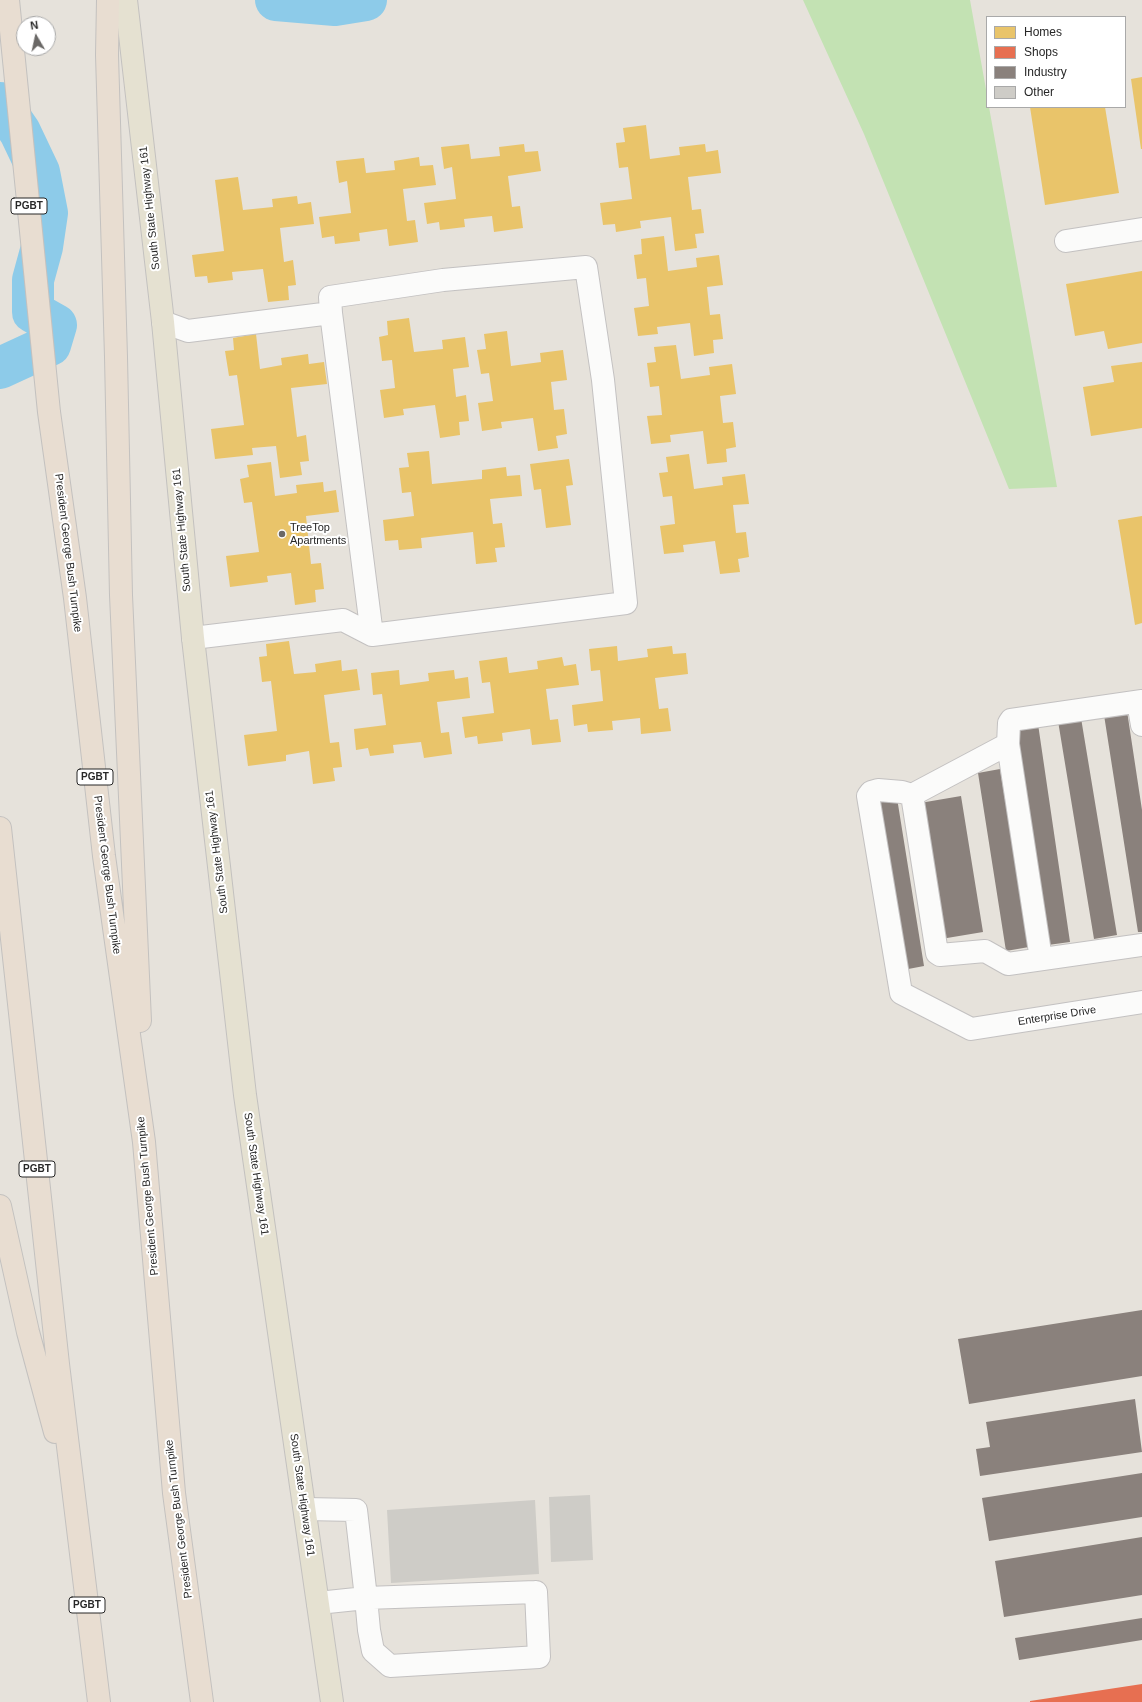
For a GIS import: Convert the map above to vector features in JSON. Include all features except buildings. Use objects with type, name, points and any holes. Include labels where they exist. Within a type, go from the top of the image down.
[{"type":"highway","name":"President George Bush Turnpike","points":[[8,0],[49,412],[74,598],[105,864],[144,1142],[174,1493],[202,1702]]},
{"type":"highway","points":[[108,0],[107,55],[121,594],[144,1142]]},
{"type":"highway","name":"PGBT","points":[[0,828],[99,1702]]},
{"type":"highway","points":[[0,1206],[28,1332],[76,1508]]},
{"type":"main road","name":"South State Highway 161","points":[[126,0],[162,322],[193,638],[245,1095],[332,1702]]},
{"type":"street","points":[[1066,241],[1142,229]]},
{"type":"street","points":[[193,638],[343,620],[372,635],[626,603],[603,380],[586,267],[443,280],[330,297],[372,635]]},
{"type":"street","points":[[162,322],[188,331],[331,313]]},
{"type":"street","points":[[1041,959],[1008,744],[1009,723],[1011,720],[1140,702],[1142,725]]},
{"type":"street","points":[[1008,744],[912,795],[937,953],[940,955],[985,951],[1008,964],[1142,945]]},
{"type":"street","name":"Enterprise Drive","points":[[912,795],[902,792],[878,790],[871,792],[868,796],[900,993],[971,1029],[1142,1002]]},
{"type":"street","points":[[305,1509],[356,1510],[366,1598],[369,1630],[373,1651],[390,1666],[540,1657],[536,1592],[366,1598],[318,1603]]},
{"type":"green space","points":[[803,0],[970,0],[986,89],[986,108],[989,108],[1057,487],[1009,489],[864,134]]},
{"type":"waterway","points":[[276,0],[335,5],[366,0]]},
{"type":"waterway","points":[[0,103],[20,132],[39,172],[47,213],[42,247],[33,280],[33,312],[56,325],[50,345],[0,368]]},
{"type":"place","name":"TreeTop Apartments","points":[[282,534]]}]
